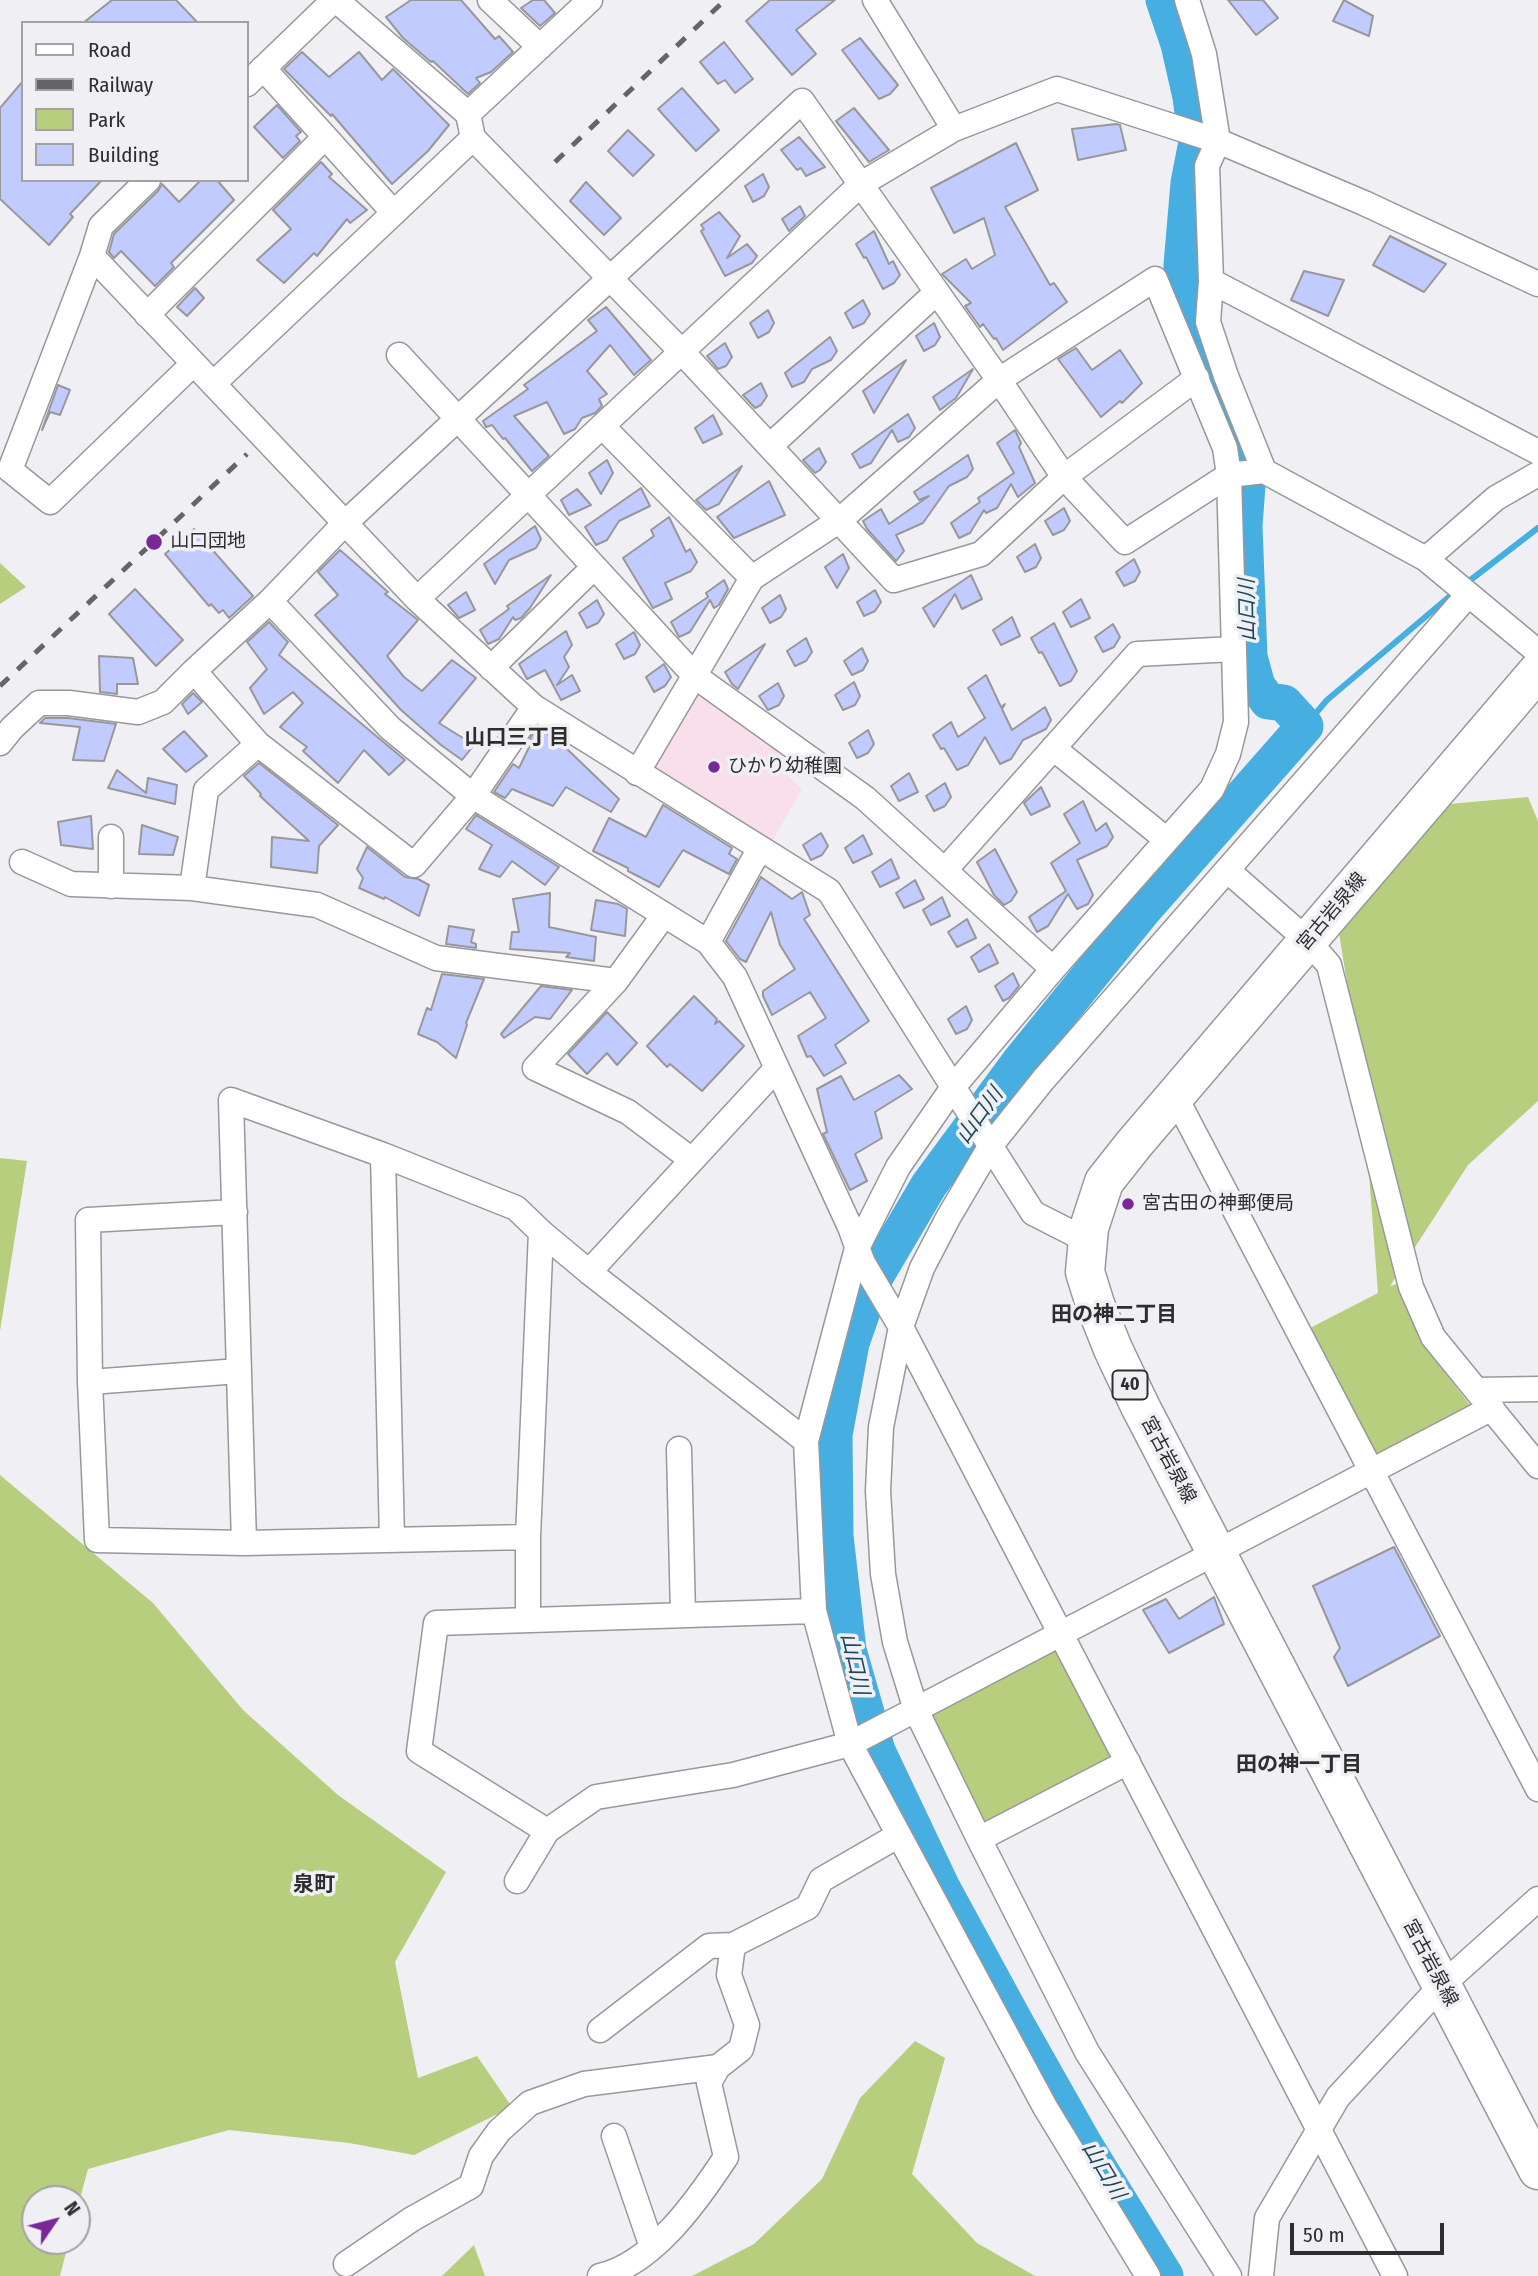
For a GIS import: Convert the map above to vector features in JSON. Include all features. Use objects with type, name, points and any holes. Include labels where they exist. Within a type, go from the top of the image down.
[{"type":"main road","name":"宮古岩泉線","points":[[1538,671],[1104,1182],[1089,1228],[1085,1272],[1113,1349],[1216,1553],[1538,2170]]},
{"type":"street","points":[[394,213],[326,136],[255,76],[335,0],[471,126],[610,278],[894,579],[981,554],[1064,477],[1197,378]]},
{"type":"street","points":[[490,0],[540,47]]},
{"type":"street","points":[[213,384],[394,213],[540,47],[590,0]]},
{"type":"street","points":[[875,0],[954,129]]},
{"type":"street","points":[[1187,0],[1204,54],[1218,141],[1207,166],[1211,281],[1208,322],[1226,376],[1264,471]]},
{"type":"street","points":[[417,599],[861,184],[954,129],[1057,89],[1218,141],[1364,203],[1538,284]]},
{"type":"street","points":[[0,743],[39,703],[69,703],[138,712],[163,702],[270,601],[345,523],[802,101],[999,380],[1064,477],[1125,542],[1229,475],[1264,471],[1426,559],[1538,652]]},
{"type":"street","points":[[147,315],[326,136]]},
{"type":"street","points":[[146,182],[101,226],[10,470],[50,502],[193,364]]},
{"type":"street","points":[[92,256],[417,599],[534,707],[829,891],[1033,1213],[1088,1241]]},
{"type":"street","points":[[637,773],[752,579],[840,520],[999,380],[1155,279],[1225,448],[1229,475],[1236,722],[1228,754],[1212,789],[954,1086],[898,1167],[860,1255],[806,1441],[814,1611],[856,1741],[899,1835],[1045,2107],[1148,2276]]},
{"type":"street","points":[[1211,281],[1538,453]]},
{"type":"street","points":[[770,446],[937,292]]},
{"type":"street","points":[[399,355],[696,677],[865,798],[1053,969]]},
{"type":"street","points":[[602,426],[752,579]]},
{"type":"street","points":[[1426,559],[1496,498],[1538,474]]},
{"type":"street","points":[[491,668],[594,567]]},
{"type":"street","points":[[1229,2276],[1087,2052],[912,1712],[885,1587],[878,1491],[881,1427],[901,1327],[922,1268],[991,1145],[1043,1080],[1468,595]]},
{"type":"street","points":[[270,601],[390,728],[473,796],[708,942],[735,977],[860,1255],[901,1327],[1395,2276]]},
{"type":"street","points":[[945,870],[1137,654],[1233,649]]},
{"type":"street","points":[[194,671],[258,744],[414,865],[473,796],[534,707]]},
{"type":"street","points":[[192,888],[206,790],[258,744]]},
{"type":"street","points":[[1053,748],[1167,840]]},
{"type":"street","points":[[111,837],[111,886]]},
{"type":"street","points":[[708,942],[760,848]]},
{"type":"street","points":[[22,862],[71,884],[192,888],[317,905],[436,958],[616,981]]},
{"type":"street","points":[[1227,870],[1308,940],[1329,965],[1411,1287],[1433,1337],[1538,1466]]},
{"type":"street","points":[[664,915],[616,981],[535,1068],[628,1112],[692,1160]]},
{"type":"street","points":[[589,1272],[777,1068]]},
{"type":"street","points":[[1175,1096],[1538,1789]]},
{"type":"street","points":[[244,1543],[232,1100],[383,1155],[516,1208],[589,1272],[806,1441]]},
{"type":"street","points":[[383,1155],[392,1540]]},
{"type":"street","points":[[234,1212],[88,1220],[90,1382],[97,1540],[244,1543],[528,1537]]},
{"type":"street","points":[[528,1620],[528,1537],[541,1232]]},
{"type":"street","points":[[90,1382],[239,1371]]},
{"type":"street","points":[[517,1881],[547,1831],[596,1797],[733,1775],[856,1741],[1372,1471],[1485,1399],[1538,1389]]},
{"type":"street","points":[[678,1449],[682,1615]]},
{"type":"street","points":[[547,1831],[419,1751],[436,1623],[814,1611]]},
{"type":"street","points":[[979,1839],[1128,1762]]},
{"type":"street","points":[[600,2030],[709,1946],[733,1945],[808,1907],[821,1880],[899,1835]]},
{"type":"street","points":[[1261,2276],[1267,2218],[1338,2097],[1442,1985],[1538,1899]]},
{"type":"street","points":[[600,2276],[618,2272],[652,2247],[696,2202],[726,2157],[709,2084],[719,2067],[741,2049],[747,2025],[729,1975],[733,1945]]},
{"type":"street","points":[[346,2264],[412,2219],[471,2186],[481,2156],[499,2131],[530,2103],[584,2084],[719,2067]]},
{"type":"street","points":[[614,2136],[652,2247]]},
{"type":"shaded area","name":"ひかり幼稚園","points":[[697,689],[780,746],[774,762],[802,789],[771,843],[646,772]]},
{"type":"green space","points":[[0,563],[26,587],[0,604]]},
{"type":"green space","points":[[1528,797],[1538,821],[1538,1101],[1468,1165],[1390,1286],[1400,1283],[1422,1343],[1473,1409],[1376,1457],[1310,1328],[1378,1293],[1361,1069],[1339,933],[1438,805]]},
{"type":"green space","points":[[0,1158],[27,1161],[0,1331]]},
{"type":"green space","points":[[0,1475],[153,1603],[243,1710],[338,1795],[446,1872],[395,1962],[418,2078],[477,2056],[512,2107],[414,2155],[349,2143],[229,2130],[88,2169],[84,2185],[21,2185],[21,2255],[65,2255],[60,2276],[0,2276]]},
{"type":"green space","points":[[1056,1645],[1116,1760],[982,1828],[925,1713]]},
{"type":"green space","points":[[915,2041],[945,2058],[912,2174],[977,2243],[1035,2276],[692,2276],[754,2244],[822,2179],[860,2098]]},
{"type":"green space","points":[[474,2245],[485,2276],[442,2276]]},
{"type":"building","points":[[112,0],[176,0],[196,21],[86,21]]},
{"type":"building","points":[[411,0],[461,0],[495,39],[499,36],[513,52],[491,72],[476,78],[480,83],[468,94],[433,61],[403,38],[386,17]]},
{"type":"building","points":[[533,0],[544,0],[555,13],[540,26],[521,8]]},
{"type":"building","points":[[770,0],[835,0],[796,30],[816,54],[792,75],[746,21]]},
{"type":"building","points":[[1228,0],[1263,0],[1278,18],[1256,35]]},
{"type":"building","points":[[1344,0],[1373,16],[1369,36],[1333,21]]},
{"type":"building","points":[[860,38],[898,85],[890,94],[879,99],[842,50]]},
{"type":"building","points":[[724,42],[753,79],[735,93],[725,80],[718,84],[700,62]]},
{"type":"building","points":[[302,52],[329,77],[359,52],[382,80],[393,69],[449,125],[428,151],[392,184],[332,114],[331,116],[284,69]]},
{"type":"building","points":[[21,83],[21,182],[100,182],[70,214],[73,217],[49,245],[0,199],[0,108]]},
{"type":"building","points":[[682,88],[719,130],[696,151],[658,109]]},
{"type":"building","points":[[277,105],[301,132],[296,136],[300,141],[283,158],[254,127]]},
{"type":"building","points":[[854,108],[889,150],[869,162],[836,121]]},
{"type":"building","points":[[1120,125],[1126,150],[1078,160],[1072,129]]},
{"type":"building","points":[[628,130],[654,155],[633,176],[608,151]]},
{"type":"building","points":[[799,137],[825,167],[806,176],[801,168],[797,170],[781,150]]},
{"type":"building","points":[[1016,143],[1038,190],[1005,207],[1050,285],[1054,283],[1067,302],[1003,350],[996,338],[994,339],[983,324],[980,327],[965,306],[971,303],[942,274],[966,259],[972,269],[995,255],[984,218],[954,233],[931,188]]},
{"type":"building","points":[[321,162],[332,174],[329,177],[367,210],[350,223],[347,219],[317,256],[314,253],[284,283],[257,260],[291,229],[273,210]]},
{"type":"building","points":[[763,174],[769,187],[764,196],[753,202],[745,186]]},
{"type":"building","points":[[199,182],[219,182],[234,200],[171,263],[174,267],[155,286],[121,251],[114,258],[109,252],[114,234],[162,184],[179,202]]},
{"type":"building","points":[[586,182],[621,218],[604,235],[570,201]]},
{"type":"building","points":[[800,206],[805,216],[789,231],[782,219]]},
{"type":"building","points":[[719,212],[740,236],[727,258],[747,244],[757,256],[752,263],[725,276],[701,231],[704,229],[701,225]]},
{"type":"building","points":[[874,231],[889,264],[893,261],[900,275],[894,283],[883,289],[856,244]]},
{"type":"building","points":[[1390,236],[1446,264],[1424,292],[1373,265]]},
{"type":"building","points":[[1304,271],[1344,280],[1328,316],[1291,300]]},
{"type":"building","points":[[195,288],[204,298],[187,316],[177,307]]},
{"type":"building","points":[[863,300],[870,314],[864,323],[853,328],[845,313]]},
{"type":"building","points":[[606,307],[651,360],[634,375],[610,345],[587,371],[607,394],[599,399],[602,406],[595,413],[582,418],[575,429],[564,434],[547,402],[514,416],[549,456],[532,471],[505,438],[503,439],[492,425],[486,427],[483,421],[528,389],[524,385],[597,331],[588,320]]},
{"type":"building","points":[[768,310],[774,323],[769,332],[758,338],[750,323]]},
{"type":"building","points":[[934,323],[940,337],[935,345],[924,351],[916,336]]},
{"type":"building","points":[[830,337],[837,351],[831,360],[812,369],[804,382],[792,387],[785,373]]},
{"type":"building","points":[[725,343],[732,357],[726,366],[718,369],[707,356]]},
{"type":"building","points":[[1076,348],[1092,370],[1120,350],[1142,383],[1122,403],[1120,401],[1101,417],[1058,359]]},
{"type":"building","points":[[906,360],[874,413],[863,391]]},
{"type":"building","points":[[973,369],[956,398],[940,410],[933,397]]},
{"type":"building","points":[[761,383],[767,396],[761,405],[755,408],[743,395]]},
{"type":"building","points":[[58,385],[70,390],[60,415],[50,412],[42,430]]},
{"type":"building","points":[[908,414],[915,428],[909,437],[898,442],[892,430],[871,463],[860,468],[852,454]]},
{"type":"building","points":[[713,415],[722,434],[703,443],[695,428]]},
{"type":"building","points":[[1015,430],[1021,443],[1019,447],[1035,483],[1018,497],[1011,484],[997,508],[986,513],[984,510],[970,533],[959,538],[951,523],[980,502],[978,498],[1014,473],[997,443]]},
{"type":"building","points":[[819,448],[826,462],[815,473],[803,460]]},
{"type":"building","points":[[968,455],[973,469],[967,477],[949,486],[923,523],[896,535],[904,551],[896,561],[863,521],[881,509],[889,524],[929,496],[919,500],[914,492]]},
{"type":"building","points":[[607,460],[613,473],[601,494],[589,473]]},
{"type":"building","points":[[742,466],[719,504],[706,510],[696,500]]},
{"type":"building","points":[[769,481],[785,515],[734,538],[717,517]]},
{"type":"building","points":[[641,488],[650,506],[619,521],[607,540],[596,545],[585,527]]},
{"type":"building","points":[[577,489],[591,505],[569,515],[561,500]]},
{"type":"building","points":[[1064,508],[1070,521],[1064,530],[1053,535],[1045,521]]},
{"type":"building","points":[[669,517],[686,552],[690,549],[697,562],[691,571],[665,583],[672,599],[653,608],[623,558],[654,536],[651,530]]},
{"type":"building","points":[[535,526],[541,539],[536,548],[509,560],[495,584],[484,564]]},
{"type":"building","points":[[194,529],[253,596],[229,618],[223,610],[219,613],[211,604],[209,606],[165,554]]},
{"type":"building","points":[[1035,544],[1041,558],[1036,567],[1025,572],[1017,557]]},
{"type":"building","points":[[340,550],[388,592],[385,594],[418,620],[387,656],[404,677],[422,691],[452,660],[476,678],[439,723],[474,745],[462,760],[401,710],[315,615],[338,595],[318,572]]},
{"type":"building","points":[[843,554],[849,568],[837,588],[825,567]]},
{"type":"building","points":[[1134,559],[1140,572],[1135,581],[1124,586],[1116,572]]},
{"type":"building","points":[[551,575],[521,618],[515,620],[513,617],[499,639],[488,644],[480,630],[509,609],[507,606]]},
{"type":"building","points":[[971,575],[982,599],[962,609],[955,594],[934,627],[923,608]]},
{"type":"building","points":[[724,580],[728,589],[719,605],[714,608],[710,600],[690,632],[679,637],[671,622],[708,597],[706,593]]},
{"type":"building","points":[[135,589],[183,640],[156,666],[109,614]]},
{"type":"building","points":[[875,590],[881,602],[875,611],[864,616],[857,602]]},
{"type":"building","points":[[466,592],[475,610],[459,618],[448,605]]},
{"type":"building","points":[[780,595],[786,609],[781,617],[770,623],[762,608]]},
{"type":"building","points":[[1081,599],[1090,618],[1071,627],[1063,612]]},
{"type":"building","points":[[597,600],[604,614],[598,623],[587,628],[579,613]]},
{"type":"building","points":[[1012,617],[1020,636],[1001,645],[993,630]]},
{"type":"building","points":[[269,622],[288,642],[279,655],[405,760],[389,775],[364,750],[338,783],[303,751],[307,747],[280,727],[303,703],[293,692],[264,714],[250,688],[267,669],[247,642]]},
{"type":"building","points":[[1054,623],[1077,671],[1071,681],[1060,686],[1042,652],[1039,653],[1031,638]]},
{"type":"building","points":[[1113,624],[1120,637],[1114,647],[1103,652],[1095,637]]},
{"type":"building","points":[[566,631],[572,645],[564,657],[569,667],[557,685],[572,675],[580,691],[561,700],[545,670],[527,679],[519,664]]},
{"type":"building","points":[[634,632],[640,645],[635,654],[624,659],[616,644]]},
{"type":"building","points":[[806,638],[812,652],[806,661],[795,666],[787,651]]},
{"type":"building","points":[[765,644],[738,689],[725,672]]},
{"type":"building","points":[[862,648],[868,661],[863,670],[852,675],[844,661]]},
{"type":"building","points":[[99,656],[133,658],[138,684],[117,684],[117,694],[100,692]]},
{"type":"building","points":[[664,664],[671,677],[665,686],[654,692],[646,677]]},
{"type":"building","points":[[986,675],[1001,707],[1005,704],[1002,709],[1012,730],[1045,707],[1051,720],[1046,729],[1023,740],[1011,759],[1000,764],[985,737],[968,765],[957,770],[933,735],[951,722],[958,737],[985,718],[968,688]]},
{"type":"building","points":[[854,682],[860,696],[855,705],[843,710],[835,695]]},
{"type":"building","points":[[778,683],[784,696],[779,705],[768,710],[759,696]]},
{"type":"building","points":[[193,693],[202,702],[188,714],[182,704]]},
{"type":"building","points":[[45,718],[116,724],[104,761],[73,760],[80,727],[40,723]]},
{"type":"building","points":[[538,727],[567,749],[619,799],[611,812],[566,787],[553,806],[512,789],[505,798],[494,792],[513,764],[519,768],[532,741],[530,738]]},
{"type":"building","points":[[868,730],[874,744],[868,753],[857,758],[849,743]]},
{"type":"building","points":[[184,731],[207,756],[186,772],[163,749]]},
{"type":"building","points":[[259,763],[338,825],[319,846],[317,873],[271,867],[272,837],[309,841],[260,796],[244,776]]},
{"type":"building","points":[[117,770],[146,793],[148,778],[177,785],[175,804],[108,788]]},
{"type":"building","points":[[909,773],[918,792],[899,801],[891,786]]},
{"type":"building","points":[[945,783],[951,797],[945,806],[934,811],[926,796]]},
{"type":"building","points":[[1041,787],[1050,806],[1031,815],[1024,803]]},
{"type":"building","points":[[1083,801],[1096,831],[1106,823],[1113,837],[1107,846],[1077,860],[1093,895],[1088,904],[1077,909],[1068,894],[1048,926],[1037,932],[1029,917],[1066,891],[1051,863],[1080,843],[1064,814]]},
{"type":"building","points":[[663,805],[732,848],[729,854],[737,859],[729,874],[683,850],[659,887],[593,851],[609,818],[646,837]]},
{"type":"building","points":[[476,815],[559,867],[545,885],[512,861],[500,877],[479,869],[492,845],[466,829]]},
{"type":"building","points":[[91,816],[93,849],[61,845],[58,822]]},
{"type":"building","points":[[142,825],[178,837],[173,855],[139,854]]},
{"type":"building","points":[[821,833],[828,846],[822,855],[811,860],[803,845]]},
{"type":"building","points":[[863,835],[872,854],[853,863],[845,848]]},
{"type":"building","points":[[367,847],[405,877],[418,879],[429,885],[419,916],[385,897],[384,899],[359,888],[363,878],[357,869]]},
{"type":"building","points":[[995,849],[1017,892],[1011,901],[1004,905],[994,895],[977,862]]},
{"type":"building","points":[[891,859],[899,878],[880,887],[872,872]]},
{"type":"building","points":[[761,877],[792,899],[802,892],[810,915],[804,919],[869,1021],[835,1045],[846,1063],[824,1076],[811,1056],[807,1057],[798,1036],[826,1018],[810,992],[772,1015],[763,996],[763,991],[795,969],[780,945],[771,912],[746,962],[740,959],[726,941]]},
{"type":"building","points":[[915,880],[924,899],[904,908],[896,893]]},
{"type":"building","points":[[550,893],[549,927],[596,937],[594,961],[566,957],[570,953],[510,949],[512,932],[519,932],[513,899]]},
{"type":"building","points":[[942,897],[950,916],[931,925],[923,910]]},
{"type":"building","points":[[596,900],[618,904],[627,909],[625,936],[591,930]]},
{"type":"building","points":[[967,919],[976,938],[957,947],[948,932]]},
{"type":"building","points":[[449,926],[474,930],[471,942],[476,944],[476,948],[446,944]]},
{"type":"building","points":[[989,944],[998,963],[979,972],[971,957]]},
{"type":"building","points":[[1013,973],[1019,986],[1003,1001],[995,986]]},
{"type":"building","points":[[442,974],[484,979],[466,1023],[456,1058],[437,1042],[418,1034],[427,1008],[431,1010]]},
{"type":"building","points":[[541,986],[572,990],[550,1019],[535,1017],[504,1038],[501,1034]]},
{"type":"building","points":[[694,996],[717,1019],[715,1024],[719,1021],[744,1046],[702,1091],[670,1064],[667,1067],[647,1046]]},
{"type":"building","points":[[966,1006],[972,1020],[967,1029],[956,1034],[948,1019]]},
{"type":"building","points":[[607,1012],[637,1043],[617,1065],[607,1053],[587,1074],[568,1054]]},
{"type":"building","points":[[899,1075],[912,1089],[875,1112],[882,1138],[855,1154],[867,1181],[850,1190],[823,1134],[827,1132],[817,1089],[841,1076],[854,1100]]},
{"type":"building","points":[[1394,1547],[1440,1636],[1348,1686],[1334,1657],[1340,1648],[1313,1586]]},
{"type":"building","points":[[1214,1597],[1224,1624],[1169,1653],[1143,1610],[1166,1599],[1179,1619]]},
{"type":"waterway","name":"山口川","points":[[1164,0],[1179,44],[1191,97],[1197,142],[1189,183],[1182,265],[1186,308],[1236,431],[1247,485],[1244,526],[1249,657],[1257,686],[1268,701],[1284,703],[1305,726],[1143,910],[1019,1063],[929,1185],[873,1280],[851,1343],[834,1435],[835,1536],[848,1650],[877,1751],[941,1886],[1015,2022],[1085,2146],[1165,2276]]},
{"type":"waterway","points":[[1464,585],[1538,528]]},
{"type":"waterway","points":[[1305,726],[1327,700],[1456,591]]},
{"type":"railway","points":[[555,162],[725,0]]},
{"type":"railway","points":[[0,686],[247,454]]},
{"type":"place","name":"山口団地","points":[[154,542]]},
{"type":"place","name":"ひかり幼稚園","points":[[714,767]]},
{"type":"place","name":"宮古田の神郵便局","points":[[1128,1204]]},
{"type":"district","name":"山口三丁目","points":[[517,738]]},
{"type":"district","name":"田の神二丁目","points":[[1114,1315]]},
{"type":"district","name":"田の神一丁目","points":[[1299,1765]]},
{"type":"district","name":"泉町","points":[[314,1885]]}]
